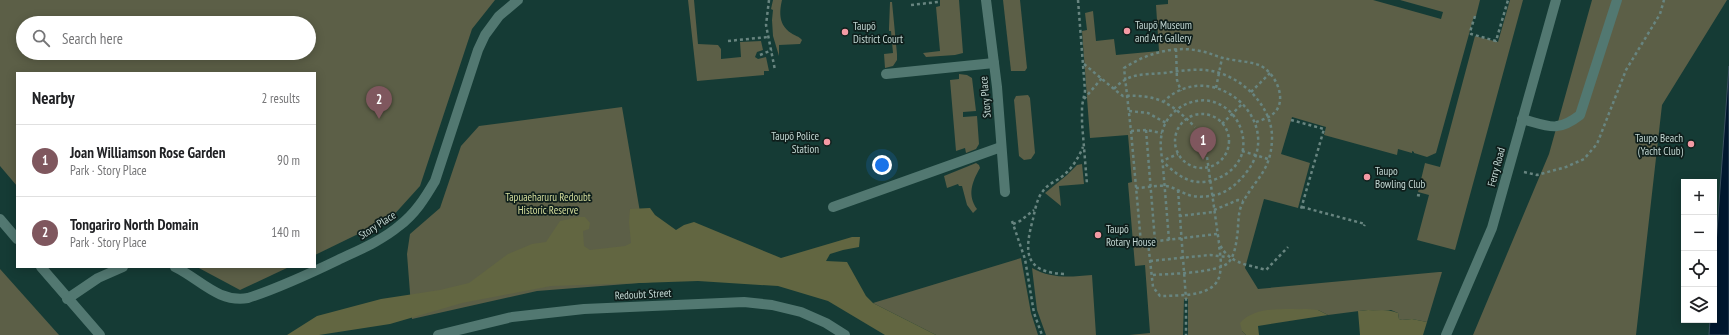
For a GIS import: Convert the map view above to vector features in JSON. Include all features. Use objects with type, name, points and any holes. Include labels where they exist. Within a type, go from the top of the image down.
[{"type":"street","name":"Story Place","points":[[177,268],[225,297],[237,300],[265,292],[312,273],[383,238],[400,226],[426,198],[435,181],[471,67],[485,35],[499,16],[518,0]]},
{"type":"street","name":"Story Place","points":[[986,0],[994,63],[1005,192]]},
{"type":"street","name":"Ferry Road","points":[[1446,335],[1492,228],[1556,0]]},
{"type":"street","points":[[1522,120],[1556,128],[1568,124],[1580,115],[1617,0]]},
{"type":"street","points":[[886,74],[994,63]]},
{"type":"street","points":[[833,207],[1001,148]]},
{"type":"street","points":[[0,219],[16,238]]},
{"type":"street","points":[[42,268],[100,335]]},
{"type":"street","points":[[67,298],[98,278],[121,268]]},
{"type":"street","name":"Redoubt Street","points":[[438,335],[512,317],[584,309],[744,302],[772,305],[801,312],[826,323],[845,335]]},
{"type":"path","points":[[769,0],[766,25],[775,70]]},
{"type":"path","points":[[911,5],[938,2],[938,0]]},
{"type":"path","points":[[1078,0],[1085,91],[1082,123],[1088,184]]},
{"type":"path","points":[[1475,16],[1470,32],[1471,34],[1496,41],[1508,0]]},
{"type":"path","points":[[728,41],[768,37]]},
{"type":"path","points":[[1176,49],[1177,80],[1181,90]]},
{"type":"path","points":[[1217,234],[1141,243],[1132,131],[1124,68],[1136,60],[1176,49],[1200,51],[1222,58],[1259,65],[1270,73],[1278,88],[1279,98],[1276,111],[1267,118],[1254,123]]},
{"type":"path","points":[[760,55],[772,50]]},
{"type":"path","points":[[1216,88],[1222,58]]},
{"type":"path","points":[[1083,64],[1120,94],[1127,96],[1147,97],[1164,102],[1177,109],[1195,127]]},
{"type":"path","points":[[1114,89],[1126,78],[1140,74],[1190,70],[1213,71],[1242,84],[1251,92],[1264,109],[1272,138],[1268,159],[1264,170],[1243,201],[1239,212],[1237,237],[1231,259],[1227,264],[1220,267],[1151,275]]},
{"type":"path","points":[[1251,92],[1270,73]]},
{"type":"path","points":[[1083,100],[1102,78]]},
{"type":"path","points":[[1136,188],[1164,186],[1188,195],[1212,195],[1229,190],[1238,183],[1248,171],[1256,155],[1258,146],[1257,132],[1254,123],[1246,107],[1226,92],[1216,88],[1196,87],[1181,90],[1173,94],[1164,102]]},
{"type":"path","points":[[1162,161],[1185,179],[1196,182],[1210,182],[1229,172],[1234,167],[1242,151],[1240,126],[1232,114],[1223,107],[1210,101],[1198,100],[1186,102],[1177,109],[1166,123],[1162,133],[1161,143],[1162,161],[1164,186],[1169,240]]},
{"type":"path","points":[[1222,124],[1242,104]]},
{"type":"path","points":[[1129,111],[1148,113],[1166,123]]},
{"type":"path","points":[[1201,114],[1208,115],[1215,117],[1222,124],[1228,136],[1227,150],[1219,162],[1208,168],[1190,166],[1178,154],[1175,142],[1176,132],[1187,118],[1201,114]]},
{"type":"path","points":[[1291,120],[1324,129],[1302,208],[1365,224],[1364,226]]},
{"type":"path","points":[[1132,131],[1146,130],[1162,133]]},
{"type":"path","points":[[1146,130],[1155,241]]},
{"type":"path","points":[[1064,274],[1042,270],[1034,264],[1029,256],[1028,242],[1042,192],[1071,167],[1080,155],[1084,146]]},
{"type":"path","points":[[1242,151],[1268,159]]},
{"type":"path","points":[[1162,161],[1178,154]]},
{"type":"path","points":[[1148,242],[1153,287],[1160,296],[1204,291],[1216,284],[1220,273],[1220,256],[1207,157]]},
{"type":"path","points":[[1178,190],[1184,272],[1186,335]]},
{"type":"path","points":[[1417,195],[1422,196]]},
{"type":"path","points":[[1180,216],[1214,211],[1238,200],[1243,201]]},
{"type":"path","points":[[1036,209],[1029,215],[1013,222],[1024,258],[1034,313],[1042,335]]},
{"type":"path","points":[[1219,243],[1224,254],[1231,259]]},
{"type":"path","points":[[1150,262],[1210,255],[1220,256],[1266,270],[1288,247]]},
{"type":"path","points":[[1024,258],[1029,256]]},
{"type":"green space","points":[[0,0],[495,0],[472,29],[420,186],[391,218],[316,255],[316,72],[16,72],[16,185],[0,166]]},
{"type":"green space","points":[[688,0],[694,0],[698,44],[718,45],[721,49],[721,59],[741,57],[740,42],[761,41],[763,50],[757,52],[755,57],[758,59],[766,57],[769,71],[764,71],[764,75],[697,81]]},
{"type":"green space","points":[[773,0],[782,0],[780,14],[784,26],[792,34],[802,40],[800,44],[779,45],[779,56],[773,36],[773,10],[771,9]]},
{"type":"green space","points":[[940,0],[959,0],[963,53],[926,57],[923,53],[940,51],[936,7],[940,6]]},
{"type":"green space","points":[[1003,0],[1020,0],[1027,68],[1025,71],[1011,71]]},
{"type":"green space","points":[[1168,0],[1373,0],[1441,19],[1443,12],[1400,0],[1480,0],[1476,16],[1474,16],[1436,153],[1427,157],[1412,151],[1412,153],[1398,149],[1397,155],[1324,135],[1326,127],[1292,117],[1281,154],[1310,163],[1298,208],[1264,199],[1245,268],[1258,289],[1442,272],[1427,322],[1412,319],[1399,319],[1398,313],[1391,310],[1367,310],[1328,315],[1318,310],[1292,310],[1242,331],[1246,335],[1188,335],[1188,299],[1184,299],[1183,335],[1129,335],[1150,333],[1145,265],[1135,266],[1128,183],[1132,182],[1128,135],[1090,138],[1082,31],[1087,30],[1085,13],[1093,11],[1096,41],[1114,39],[1116,55],[1159,51],[1156,5],[1168,4]]},
{"type":"green space","points":[[1510,0],[1523,0],[1455,250],[1417,240],[1429,195],[1418,192],[1425,163],[1440,167],[1475,36],[1498,42]]},
{"type":"green space","points":[[1592,0],[1727,0],[1662,105],[1636,335],[1473,335],[1549,154]]},
{"type":"green space","points":[[890,2],[892,2],[897,60],[893,66],[885,68],[884,54],[893,53],[891,31],[889,31]]},
{"type":"green space","points":[[959,74],[967,75],[972,78],[976,111],[963,112],[963,117],[977,116],[979,144],[976,149],[966,153],[965,148],[956,151],[950,80],[959,79]]},
{"type":"green space","points":[[1028,95],[1030,98],[1035,153],[1031,159],[1024,160],[1019,156],[1014,100],[1016,96]]},
{"type":"green space","name":"Tapuaeharuru Redoubt Historic Reserve","points":[[622,107],[652,282],[537,291],[412,319],[407,254],[410,234],[440,208],[461,146],[479,126]]},
{"type":"green space","points":[[976,163],[980,168],[973,183],[971,194],[977,209],[973,213],[967,205],[962,186],[959,186],[958,184],[947,188],[944,176]]},
{"type":"green space","points":[[1082,164],[1084,184],[1059,186],[1061,206],[1045,193],[1077,165]]},
{"type":"green space","points":[[650,208],[655,215],[676,230],[684,225],[694,222],[781,258],[852,237],[860,237],[859,247],[830,254],[826,261],[847,262],[866,296],[873,303],[936,335],[885,335],[828,301],[778,286],[698,281],[551,286],[462,303],[390,324],[319,335],[287,335],[317,316],[381,299],[440,290],[469,283],[508,254],[532,244],[546,242],[560,221],[585,217],[590,223],[589,229],[583,231],[584,246],[590,250],[625,246],[631,243],[629,222],[630,209]]},
{"type":"green space","points":[[1021,258],[1031,313],[1038,335],[936,335],[873,303]]},
{"type":"green space","points":[[199,268],[287,268],[240,290]]},
{"type":"green space","points":[[1032,268],[1039,272],[1054,276],[1069,277],[1092,275],[1096,335],[1046,335],[1037,310]]},
{"type":"green space","points":[[0,269],[59,335],[0,335]]},
{"type":"green space","points":[[1280,309],[1318,310],[1328,315],[1258,326],[1259,335],[1246,335],[1242,331],[1240,323],[1254,313]]},
{"type":"green space","points":[[1358,311],[1391,311],[1398,313],[1399,319],[1402,320],[1412,319],[1427,322],[1423,335],[1360,335]]},
{"type":"water","points":[[1729,66],[1729,335],[1709,335],[1710,323],[1717,323],[1717,231]]},
{"type":"place","name":"Taupō Museum and Art Gallery","points":[[1127,31]]},
{"type":"place","name":"Taupō District Court","points":[[845,32]]},
{"type":"place","name":"Tongariro North Domain","points":[[379,119]]},
{"type":"place","name":"Taupō Police Station","points":[[827,142]]},
{"type":"place","name":"Taupo Beach (Yacht Club)","points":[[1691,144]]},
{"type":"place","name":"Joan Williamson Rose Garden","points":[[1203,160]]},
{"type":"place","name":"Taupo Bowling Club","points":[[1367,177]]},
{"type":"place","name":"Taupō Rotary House","points":[[1098,235]]}]
